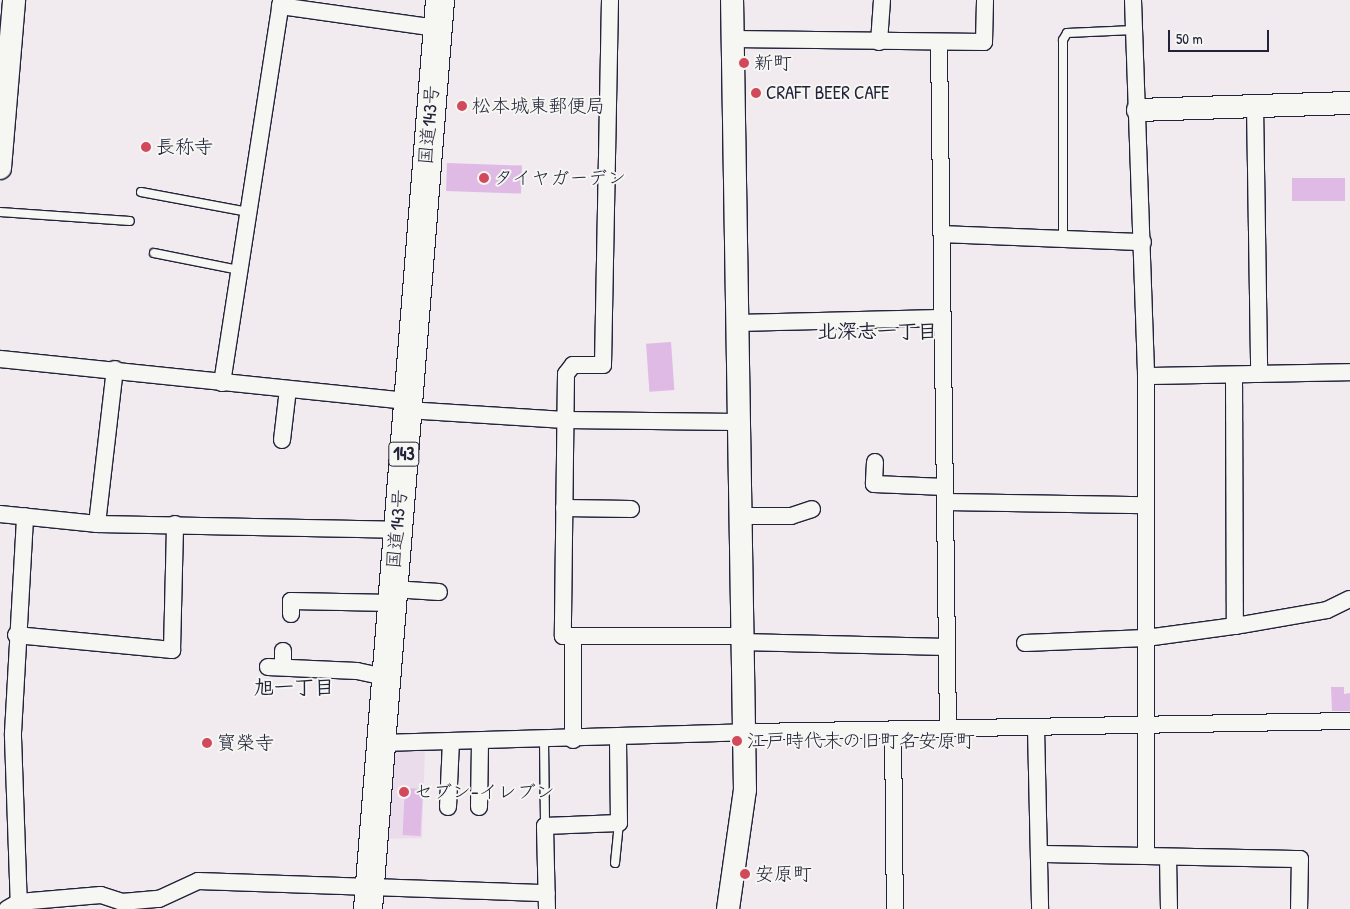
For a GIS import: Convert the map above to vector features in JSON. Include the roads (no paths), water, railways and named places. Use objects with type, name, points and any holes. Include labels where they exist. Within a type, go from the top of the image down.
[{"type":"highway","name":"国道143号","points":[[369,898],[440,0]]},
{"type":"street","points":[[0,168],[14,0]]},
{"type":"street","points":[[610,0],[603,365],[573,365],[566,374],[563,636],[741,639],[947,647]]},
{"type":"street","points":[[728,909],[745,790],[735,323],[732,0]]},
{"type":"street","points":[[879,42],[882,0]]},
{"type":"street","points":[[733,39],[939,43],[984,42],[985,0]]},
{"type":"street","points":[[1133,0],[1143,242],[1146,376],[1146,856]]},
{"type":"street","points":[[222,383],[277,2],[437,28]]},
{"type":"street","points":[[939,43],[948,729]]},
{"type":"street","points":[[1138,110],[1350,103]]},
{"type":"street","points":[[1255,105],[1259,374]]},
{"type":"street","points":[[942,234],[1143,242]]},
{"type":"street","points":[[735,323],[942,318]]},
{"type":"street","points":[[0,359],[115,369],[408,405],[565,420],[737,422]]},
{"type":"street","points":[[96,524],[115,369]]},
{"type":"street","points":[[1146,376],[1350,372]]},
{"type":"street","points":[[1234,375],[1235,626]]},
{"type":"street","points":[[282,440],[288,389]]},
{"type":"street","points":[[875,462],[874,484],[946,495],[1146,505]]},
{"type":"street","points":[[564,508],[631,509]]},
{"type":"street","points":[[739,516],[791,516],[799,510],[812,509]]},
{"type":"street","points":[[0,514],[96,524],[175,524],[397,530]]},
{"type":"street","points":[[26,516],[7,751],[15,907],[101,894],[122,902],[159,899],[198,881],[369,898],[547,901],[545,826],[619,823],[618,737]]},
{"type":"street","points":[[16,635],[172,650],[175,524]]},
{"type":"street","points":[[288,605],[439,592]]},
{"type":"street","points":[[1025,643],[1146,638],[1235,626],[1328,610],[1350,599]]},
{"type":"street","points":[[573,636],[573,740]]},
{"type":"street","points":[[278,662],[357,671],[386,677]]},
{"type":"street","points":[[381,743],[573,740],[745,732],[1350,721]]},
{"type":"street","points":[[1036,728],[1040,909]]},
{"type":"street","points":[[893,730],[895,909]]},
{"type":"street","points":[[478,807],[480,741]]},
{"type":"street","points":[[448,807],[451,742]]},
{"type":"street","points":[[1040,854],[1300,859],[1299,909]]},
{"type":"street","points":[[1168,857],[1169,909]]},
{"type":"lane","points":[[1063,240],[1063,40],[1067,33],[1134,30]]},
{"type":"lane","points":[[141,192],[248,212]]},
{"type":"lane","points":[[0,212],[130,221]]},
{"type":"lane","points":[[154,253],[239,270]]},
{"type":"lane","points":[[544,740],[545,826]]},
{"type":"lane","points":[[615,863],[619,823]]},
{"type":"place","name":"新町","points":[[744,63]]},
{"type":"place","name":"CRAFT BEER CAFE","points":[[756,93]]},
{"type":"place","name":"松本城東郵便局","points":[[462,106]]},
{"type":"place","name":"長称寺","points":[[146,147]]},
{"type":"place","name":"タイヤガーデン","points":[[484,178]]},
{"type":"place","name":"江戸時代末の旧町名安原町","points":[[737,741]]},
{"type":"place","name":"寳榮寺","points":[[207,743]]},
{"type":"place","name":"セブン-イレブン","points":[[404,792]]},
{"type":"place","name":"安原町","points":[[745,874]]},
{"type":"district","name":"北深志一丁目","points":[[877,330]]},
{"type":"district","name":"旭一丁目","points":[[294,686]]}]
